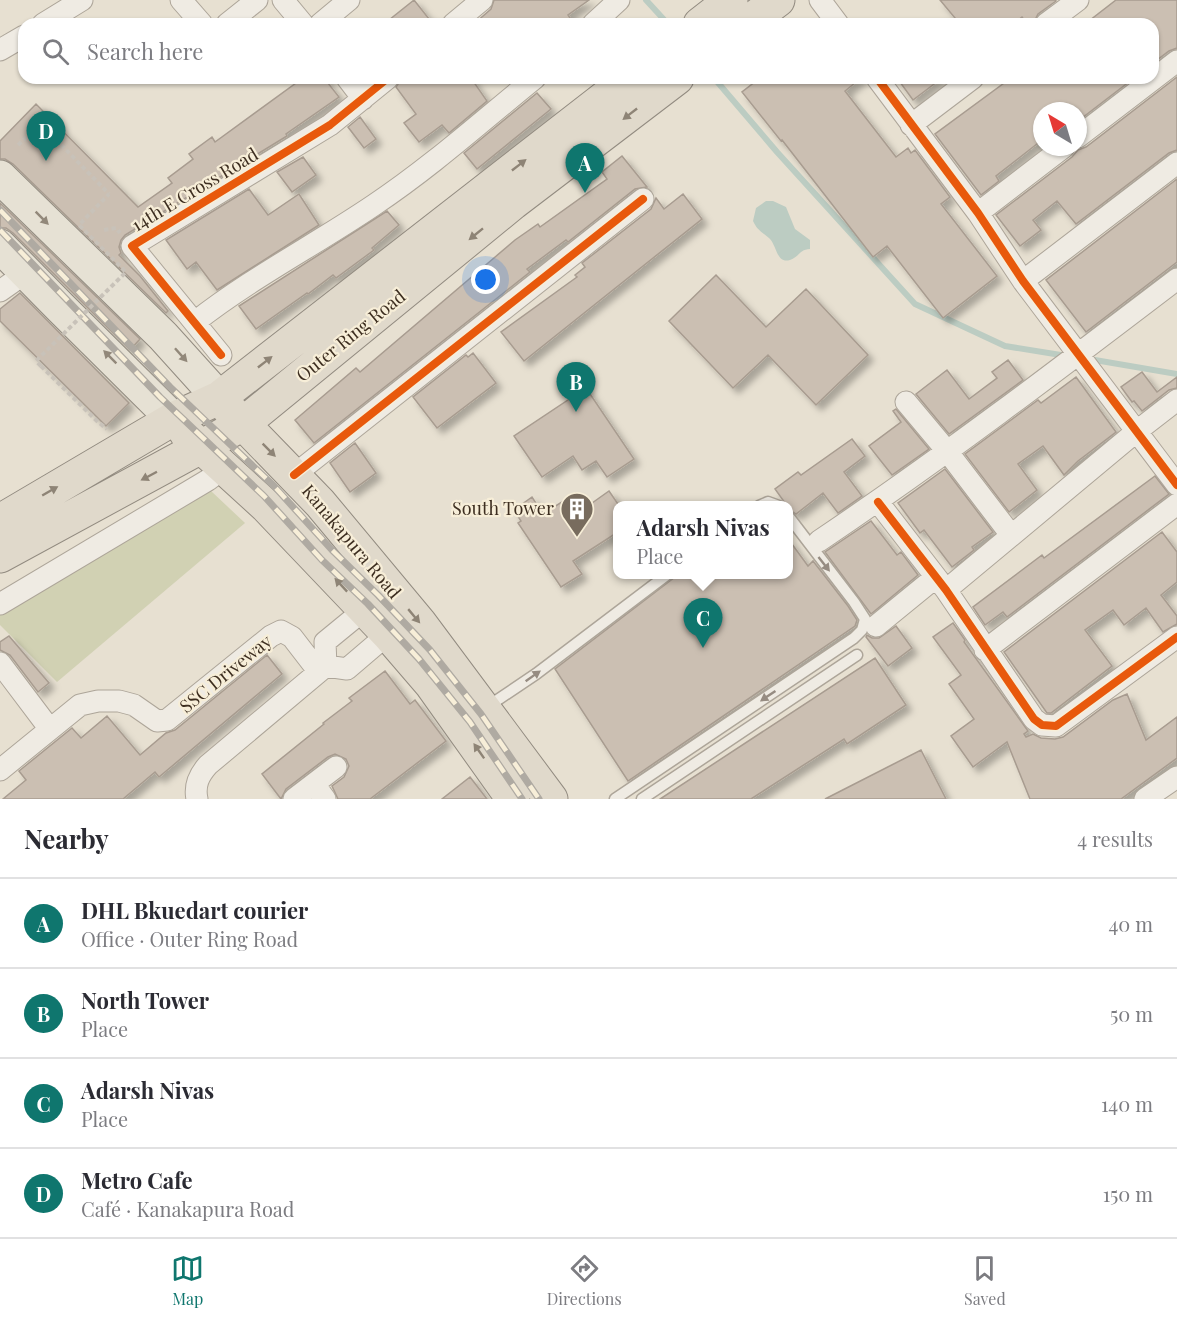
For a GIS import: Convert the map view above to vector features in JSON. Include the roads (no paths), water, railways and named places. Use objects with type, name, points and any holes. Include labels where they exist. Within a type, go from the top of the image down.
[{"type":"highway","points":[[708,18],[731,0]]},
{"type":"highway","points":[[754,18],[778,0]]},
{"type":"highway","name":"Outer Ring Road","points":[[0,521],[173,419],[219,398],[622,84]]},
{"type":"highway","name":"Outer Ring Road","points":[[0,556],[212,458],[243,424],[513,203],[668,84]]},
{"type":"highway","name":"Kanakapura Road","points":[[219,398],[320,503],[420,623],[551,799]]},
{"type":"highway","name":"Kanakapura Road","points":[[173,419],[212,458],[266,506],[388,634],[431,684],[513,799]]},
{"type":"main road","name":"Kanakapura Road","points":[[0,177],[163,336],[219,398]]},
{"type":"main road","name":"Kanakapura Road","points":[[0,246],[173,419]]},
{"type":"street","points":[[53,18],[82,0]]},
{"type":"street","points":[[181,0],[197,18]]},
{"type":"street","points":[[234,18],[257,0]]},
{"type":"street","points":[[283,0],[298,18]]},
{"type":"street","points":[[327,18],[349,0]]},
{"type":"street","points":[[460,18],[482,0]]},
{"type":"street","points":[[600,18],[619,0]]},
{"type":"street","points":[[820,0],[834,18]]},
{"type":"street","points":[[1054,18],[1078,0]]},
{"type":"street","points":[[0,50],[18,40]]},
{"type":"street","points":[[1159,75],[1177,61]]},
{"type":"street","points":[[351,84],[363,99]]},
{"type":"street","name":"14th E Cross Road","points":[[221,355],[132,246],[330,125],[381,84]]},
{"type":"street","points":[[195,322],[223,300],[375,204],[528,84]]},
{"type":"street","points":[[881,84],[978,213],[1078,355],[1177,484]]},
{"type":"street","points":[[911,125],[965,84]]},
{"type":"street","points":[[1087,129],[1147,84]]},
{"type":"street","points":[[978,213],[1052,156]]},
{"type":"street","points":[[1023,280],[1177,164]]},
{"type":"street","points":[[294,475],[643,199]]},
{"type":"street","points":[[0,291],[27,272]]},
{"type":"street","points":[[819,541],[878,502],[1177,279]]},
{"type":"street","points":[[876,626],[1011,535],[1137,430],[1177,400]]},
{"type":"street","points":[[906,402],[947,451],[1011,535]]},
{"type":"street","points":[[0,604],[208,480],[212,458]]},
{"type":"street","points":[[878,502],[941,584],[1034,719],[1047,727],[1056,726],[1177,637]]},
{"type":"street","points":[[985,650],[1177,504]]},
{"type":"street","points":[[322,669],[325,642],[364,610]]},
{"type":"street","name":"SSC Driveway","points":[[0,770],[80,705],[98,701],[119,701],[134,705],[157,721],[167,720],[271,636],[281,631],[292,637],[322,669]]},
{"type":"street","points":[[197,799],[196,784],[208,765],[322,669],[346,669],[388,634]]},
{"type":"street","points":[[0,663],[49,728]]},
{"type":"street","points":[[294,799],[319,792],[336,767]]},
{"type":"street","points":[[1145,799],[1177,777]]},
{"type":"lane","points":[[615,799],[854,638],[862,630],[865,619],[793,522]]},
{"type":"lane","points":[[485,709],[536,674],[661,579]]},
{"type":"lane","points":[[642,799],[857,655]]},
{"type":"waterway","points":[[646,0],[662,18]]},
{"type":"waterway","points":[[719,84],[777,152],[915,304],[1005,346],[1067,356]]},
{"type":"waterway","points":[[1089,359],[1177,374]]},
{"type":"railway","points":[[0,210],[170,387],[274,486],[332,550],[430,650],[481,714],[539,799]]},
{"type":"railway","points":[[0,230],[160,397],[264,496],[322,560],[368,604],[419,659],[470,722],[522,799]]},
{"type":"place","name":"Metro Cafe","points":[[46,161]]},
{"type":"place","name":"DHL Bkuedart courier","points":[[585,193]]},
{"type":"place","name":"North Tower","points":[[576,412]]},
{"type":"place","name":"South Tower","points":[[577,538]]},
{"type":"place","name":"Adarsh Nivas","points":[[703,648]]}]
